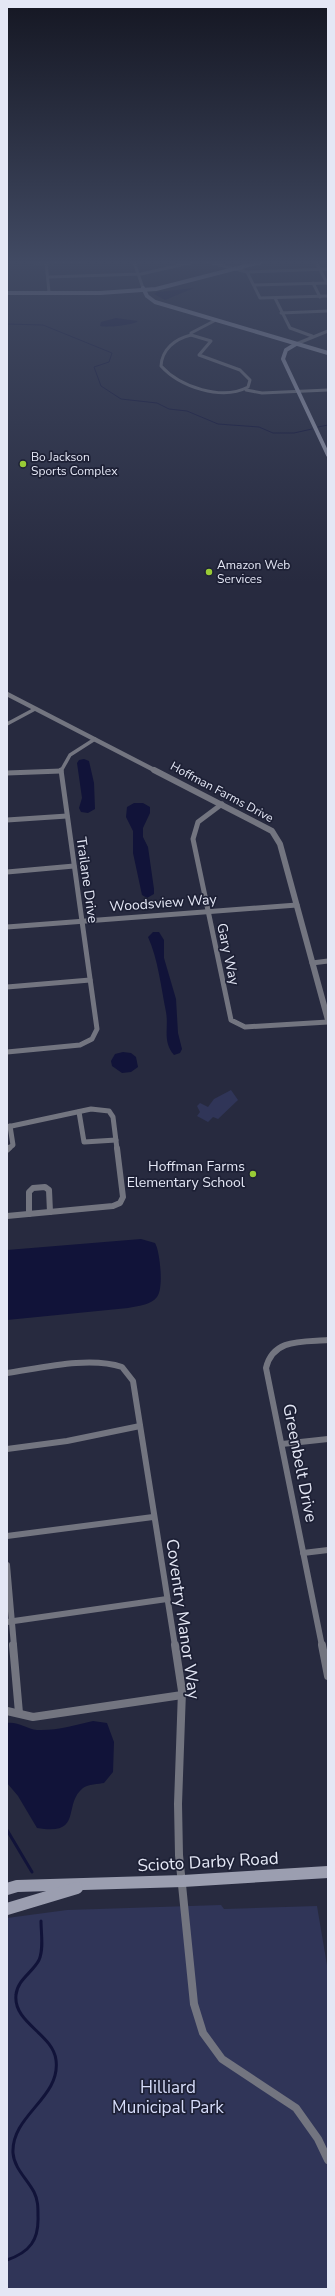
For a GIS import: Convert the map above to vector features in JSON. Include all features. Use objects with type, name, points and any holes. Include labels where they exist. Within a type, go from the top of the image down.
[{"type":"main road","points":[[289,369],[297,391],[328,455]]},
{"type":"main road","name":"Scioto Darby Road","points":[[10,1887],[183,1881],[328,1872]]},
{"type":"main road","name":"Scioto Darby Road","points":[[7,1909],[89,1885]]},
{"type":"street","points":[[163,369],[172,377],[202,388],[225,393],[246,390],[262,393],[328,390]]},
{"type":"street","points":[[237,369],[245,374],[251,383],[246,390]]},
{"type":"street","name":"Hoffman Farms Drive","points":[[7,694],[272,831],[280,844],[328,1021]]},
{"type":"street","points":[[7,724],[35,708]]},
{"type":"street","points":[[7,773],[61,771],[64,760],[75,750],[95,739]]},
{"type":"street","name":"Trailane Drive","points":[[7,1052],[76,1046],[92,1040],[96,1029],[61,771]]},
{"type":"street","name":"Gary Way","points":[[222,804],[197,822],[193,831],[229,1014],[232,1020],[237,1024],[254,1028],[328,1021]]},
{"type":"street","points":[[7,820],[67,816]]},
{"type":"street","points":[[7,872],[74,866]]},
{"type":"street","name":"Woodsview Way","points":[[7,927],[297,905]]},
{"type":"street","points":[[312,962],[328,961]]},
{"type":"street","points":[[7,987],[90,980]]},
{"type":"street","points":[[7,1150],[12,1145],[8,1126],[99,1108],[109,1111],[113,1117],[123,1197],[120,1203],[113,1206],[7,1216]]},
{"type":"street","points":[[80,1112],[84,1142],[116,1140]]},
{"type":"street","points":[[29,1214],[29,1192],[39,1187],[45,1187],[49,1190],[50,1212]]},
{"type":"street","name":"Greenbelt Drive","points":[[328,1340],[278,1346],[266,1359],[266,1368],[317,1628],[328,1674]]},
{"type":"street","name":"Coventry Manor Way","points":[[7,1373],[90,1363],[108,1363],[122,1366],[134,1381],[153,1517],[182,1695],[178,1812],[179,1855],[183,1881],[194,2004],[203,2033],[222,2059],[296,2108],[318,2139],[328,2160]]},
{"type":"street","points":[[7,1449],[67,1441],[140,1426]]},
{"type":"street","points":[[282,1444],[328,1439]]},
{"type":"street","points":[[7,1536],[153,1517]]},
{"type":"street","points":[[303,1553],[328,1550]]},
{"type":"street","points":[[7,1565],[10,1622],[19,1713]]},
{"type":"street","points":[[10,1622],[167,1599]]},
{"type":"street","points":[[7,1711],[34,1717],[182,1695]]},
{"type":"green space","points":[[231,1090],[238,1100],[218,1119],[213,1117],[208,1122],[197,1116],[200,1112],[197,1106],[200,1103],[208,1107],[214,1099]]},
{"type":"green space","name":"Hilliard Municipal Park","points":[[221,1905],[224,1909],[317,1906],[328,1971],[328,2289],[7,2289],[7,1918],[67,1910]]},
{"type":"shaded area","points":[[84,759],[89,761],[94,783],[95,809],[88,813],[81,812],[79,808],[82,798],[77,763],[79,760]]},
{"type":"shaded area","points":[[134,803],[143,803],[150,807],[150,813],[143,828],[143,837],[148,847],[154,894],[147,898],[142,895],[133,853],[133,831],[126,817],[127,807]]},
{"type":"shaded area","points":[[153,932],[159,932],[164,940],[164,958],[176,999],[178,1033],[182,1049],[180,1053],[174,1055],[168,1045],[167,1018],[161,983],[157,964],[148,937]]},
{"type":"shaded area","points":[[123,1052],[131,1053],[136,1057],[138,1067],[131,1072],[122,1073],[112,1066],[111,1061],[115,1054]]},
{"type":"shaded area","points":[[141,1239],[155,1243],[157,1247],[161,1279],[159,1293],[151,1302],[128,1308],[7,1320],[7,1250]]},
{"type":"shaded area","points":[[93,1721],[107,1723],[114,1742],[113,1772],[104,1783],[83,1788],[77,1795],[67,1823],[61,1828],[37,1828],[18,1796],[7,1783],[7,1723],[14,1723],[37,1730],[51,1730]]},
{"type":"waterway","points":[[95,369],[101,386],[121,399],[157,403],[169,409],[187,411],[218,424],[259,427],[273,433],[294,433],[312,429]]},
{"type":"waterway","points":[[318,427],[328,425]]},
{"type":"waterway","points":[[7,1830],[32,1872]]},
{"type":"waterway","points":[[7,2260],[22,2253],[32,2244],[37,2232],[38,2224],[37,2201],[31,2187],[16,2164],[13,2153],[14,2140],[27,2117],[51,2085],[56,2073],[56,2060],[53,2051],[48,2043],[21,2013],[17,2005],[16,1995],[22,1980],[41,1956],[41,1921]]},
{"type":"place","name":"Bo Jackson Sports Complex","points":[[23,464]]},
{"type":"place","name":"Amazon Web Services","points":[[209,572]]},
{"type":"place","name":"Hoffman Farms Elementary School","points":[[253,1174]]}]
